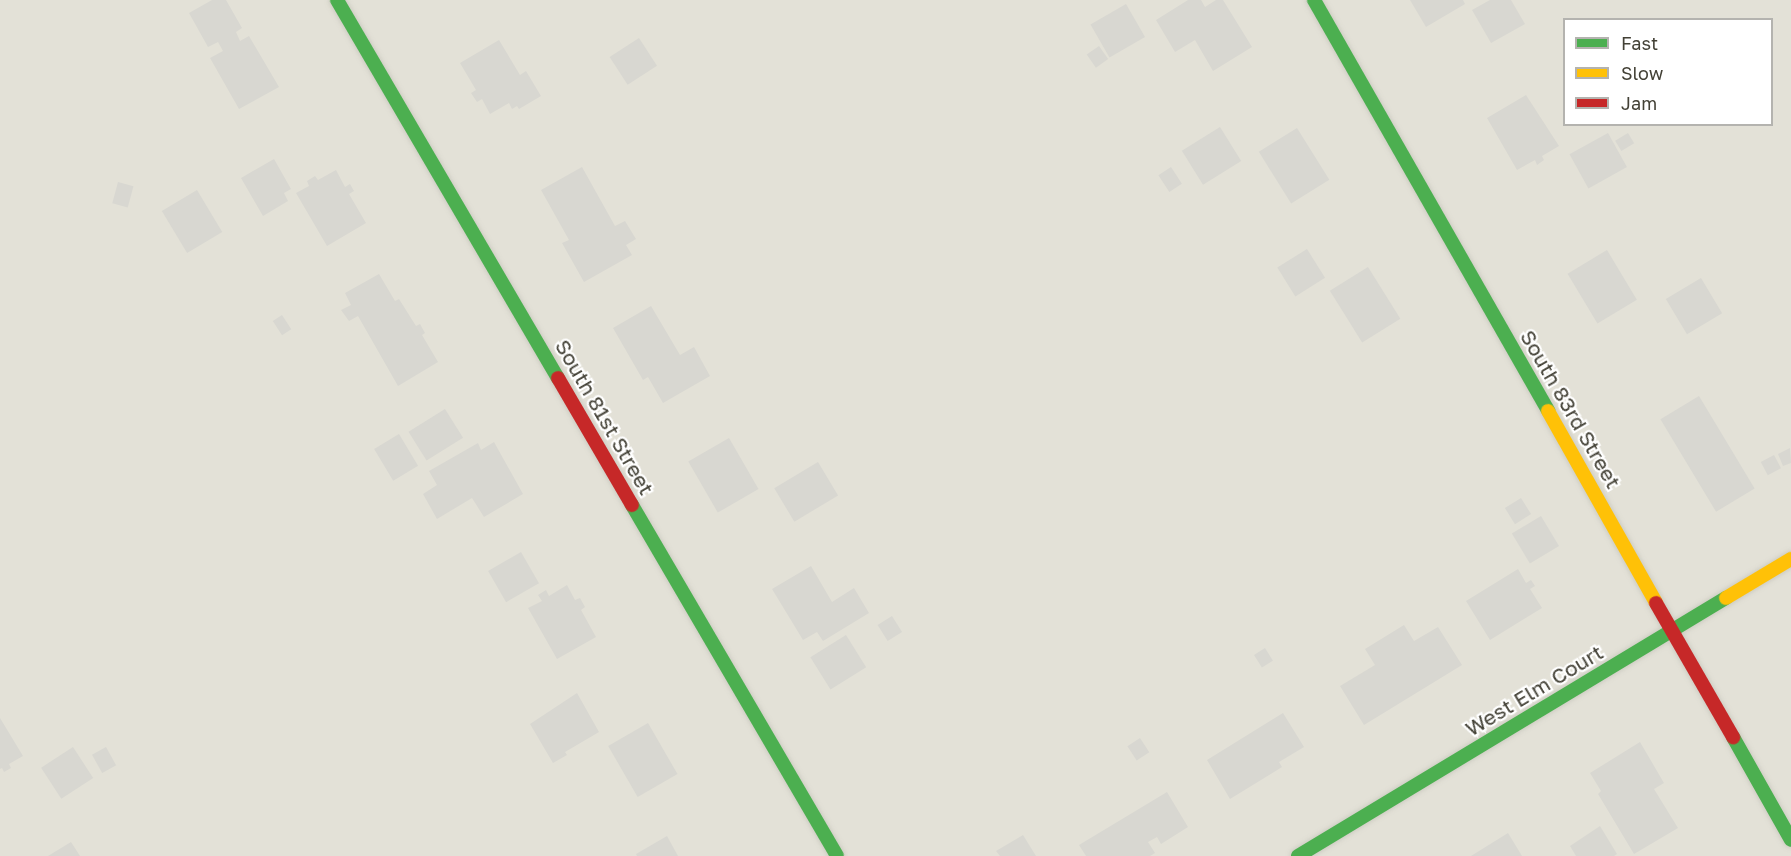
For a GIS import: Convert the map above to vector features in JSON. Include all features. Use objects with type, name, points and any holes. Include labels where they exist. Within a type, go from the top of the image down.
[{"type":"street","name":"South 81st Street","points":[[337,0],[837,856]]},
{"type":"street","name":"South 83rd Street","points":[[1314,0],[1791,840]]},
{"type":"street","name":"West Elm Court","points":[[1298,856],[1791,559]]},
{"type":"shaded area","points":[[0,0],[1791,0],[1791,856],[0,856]]},
{"type":"building","points":[[212,0],[226,0],[242,28],[236,32],[240,41],[249,36],[279,87],[239,109],[210,58],[223,51],[218,42],[208,47],[189,13]]},
{"type":"building","points":[[1188,0],[1201,0],[1205,7],[1216,0],[1223,0],[1252,47],[1213,71],[1195,40],[1175,52],[1156,20]]},
{"type":"building","points":[[1410,0],[1463,0],[1465,4],[1426,27]]},
{"type":"building","points":[[1490,0],[1511,0],[1525,24],[1491,43],[1472,10]]},
{"type":"building","points":[[1126,4],[1145,37],[1109,57],[1090,24]]},
{"type":"building","points":[[639,38],[657,66],[628,85],[610,57]]},
{"type":"building","points":[[499,40],[520,75],[526,71],[541,96],[519,109],[517,106],[512,109],[509,103],[490,114],[482,99],[477,102],[471,93],[476,90],[460,63]]},
{"type":"building","points":[[1099,46],[1108,59],[1096,68],[1087,55]]},
{"type":"building","points":[[1526,95],[1559,146],[1542,156],[1544,160],[1537,165],[1535,160],[1517,170],[1487,118]]},
{"type":"building","points":[[1220,127],[1241,161],[1203,185],[1182,151]]},
{"type":"building","points":[[1297,128],[1329,180],[1291,204],[1259,152]]},
{"type":"building","points":[[1608,133],[1627,167],[1588,188],[1570,154]]},
{"type":"building","points":[[1628,133],[1634,143],[1621,151],[1615,141]]},
{"type":"building","points":[[274,159],[291,189],[284,193],[288,201],[263,216],[241,178]]},
{"type":"building","points":[[582,167],[615,226],[625,221],[636,239],[626,245],[632,255],[584,282],[562,243],[569,240],[541,190]]},
{"type":"building","points":[[1171,167],[1182,184],[1169,192],[1158,175]]},
{"type":"building","points":[[336,170],[345,187],[350,184],[354,191],[349,194],[366,223],[327,246],[296,193],[309,186],[307,181],[315,176],[318,180]]},
{"type":"building","points":[[118,182],[133,186],[128,207],[112,203]]},
{"type":"building","points":[[197,190],[222,232],[187,253],[162,211]]},
{"type":"building","points":[[1307,249],[1325,278],[1295,296],[1277,268]]},
{"type":"building","points":[[1607,250],[1637,300],[1597,323],[1568,274]]},
{"type":"building","points":[[1368,267],[1400,319],[1362,343],[1330,291]]},
{"type":"building","points":[[379,274],[395,301],[399,299],[416,326],[420,324],[425,333],[422,335],[438,362],[398,386],[358,316],[349,321],[341,310],[351,305],[345,293]]},
{"type":"building","points":[[1701,278],[1722,313],[1687,334],[1666,299]]},
{"type":"building","points":[[651,306],[680,355],[694,347],[710,376],[663,403],[648,377],[643,380],[613,328]]},
{"type":"building","points":[[282,315],[291,329],[282,335],[273,321]]},
{"type":"building","points":[[1699,396],[1755,489],[1716,512],[1660,419]]},
{"type":"building","points":[[445,409],[463,438],[427,461],[409,432]]},
{"type":"building","points":[[399,434],[418,466],[393,481],[374,449]]},
{"type":"building","points":[[729,438],[758,489],[718,513],[688,461]]},
{"type":"building","points":[[494,442],[523,494],[484,517],[472,498],[437,519],[423,494],[437,485],[429,471],[478,443],[481,450]]},
{"type":"building","points":[[1790,448],[1791,463],[1783,466],[1778,454]]},
{"type":"building","points":[[1774,455],[1781,468],[1768,475],[1761,462]]},
{"type":"building","points":[[818,462],[838,495],[794,522],[774,488]]},
{"type":"building","points":[[1521,498],[1531,514],[1515,524],[1505,508]]},
{"type":"building","points":[[1541,516],[1559,546],[1530,564],[1512,534]]},
{"type":"building","points":[[521,552],[539,583],[506,602],[488,571]]},
{"type":"building","points":[[811,566],[832,602],[854,588],[869,613],[823,641],[817,632],[803,640],[772,589]]},
{"type":"building","points":[[1518,569],[1526,583],[1531,580],[1535,586],[1530,589],[1542,608],[1490,640],[1466,601]]},
{"type":"building","points":[[567,585],[575,600],[580,598],[585,607],[581,610],[596,637],[557,659],[528,608],[542,601],[538,595],[546,590],[549,596]]},
{"type":"building","points":[[892,616],[902,632],[888,641],[878,625]]},
{"type":"building","points":[[1404,625],[1414,641],[1438,627],[1462,665],[1364,725],[1340,686],[1375,665],[1365,649]]},
{"type":"building","points":[[846,635],[866,667],[831,689],[810,657]]},
{"type":"building","points":[[1265,648],[1273,661],[1262,668],[1254,655]]},
{"type":"building","points":[[577,693],[599,732],[565,752],[567,755],[553,763],[530,724]]},
{"type":"building","points":[[1283,713],[1304,747],[1279,762],[1282,767],[1230,799],[1207,760]]},
{"type":"building","points":[[0,718],[23,756],[9,764],[11,768],[4,772],[2,768],[0,769]]},
{"type":"building","points":[[648,723],[678,774],[638,797],[608,746]]},
{"type":"building","points":[[1140,738],[1149,752],[1137,760],[1127,746]]},
{"type":"building","points":[[1640,742],[1664,783],[1654,789],[1678,828],[1634,854],[1598,794],[1601,791],[1590,773]]},
{"type":"building","points":[[73,747],[93,778],[61,799],[41,768]]},
{"type":"building","points":[[106,747],[116,765],[102,773],[92,755]]},
{"type":"building","points":[[1167,792],[1188,827],[1161,844],[1157,837],[1148,842],[1155,853],[1150,856],[1086,856],[1079,845]]},
{"type":"building","points":[[1600,826],[1617,854],[1614,856],[1576,856],[1570,846]]},
{"type":"building","points":[[1508,833],[1522,856],[1471,856]]},
{"type":"building","points":[[1023,835],[1036,856],[1000,856],[996,851]]},
{"type":"building","points":[[667,836],[678,856],[637,856],[636,854]]},
{"type":"building","points":[[71,842],[80,856],[48,856]]},
{"type":"traffic: fast","points":[[337,0],[558,378]]},
{"type":"traffic: fast","points":[[1314,0],[1548,411]]},
{"type":"traffic: fast","points":[[632,505],[837,856]]},
{"type":"traffic: fast","points":[[1298,856],[1726,598]]},
{"type":"traffic: fast","points":[[1733,737],[1791,840]]},
{"type":"traffic: slow","points":[[1548,411],[1656,603]]},
{"type":"traffic: slow","points":[[1726,598],[1791,559]]},
{"type":"traffic: jam","points":[[558,378],[632,505]]},
{"type":"traffic: jam","points":[[1656,603],[1733,737]]}]
